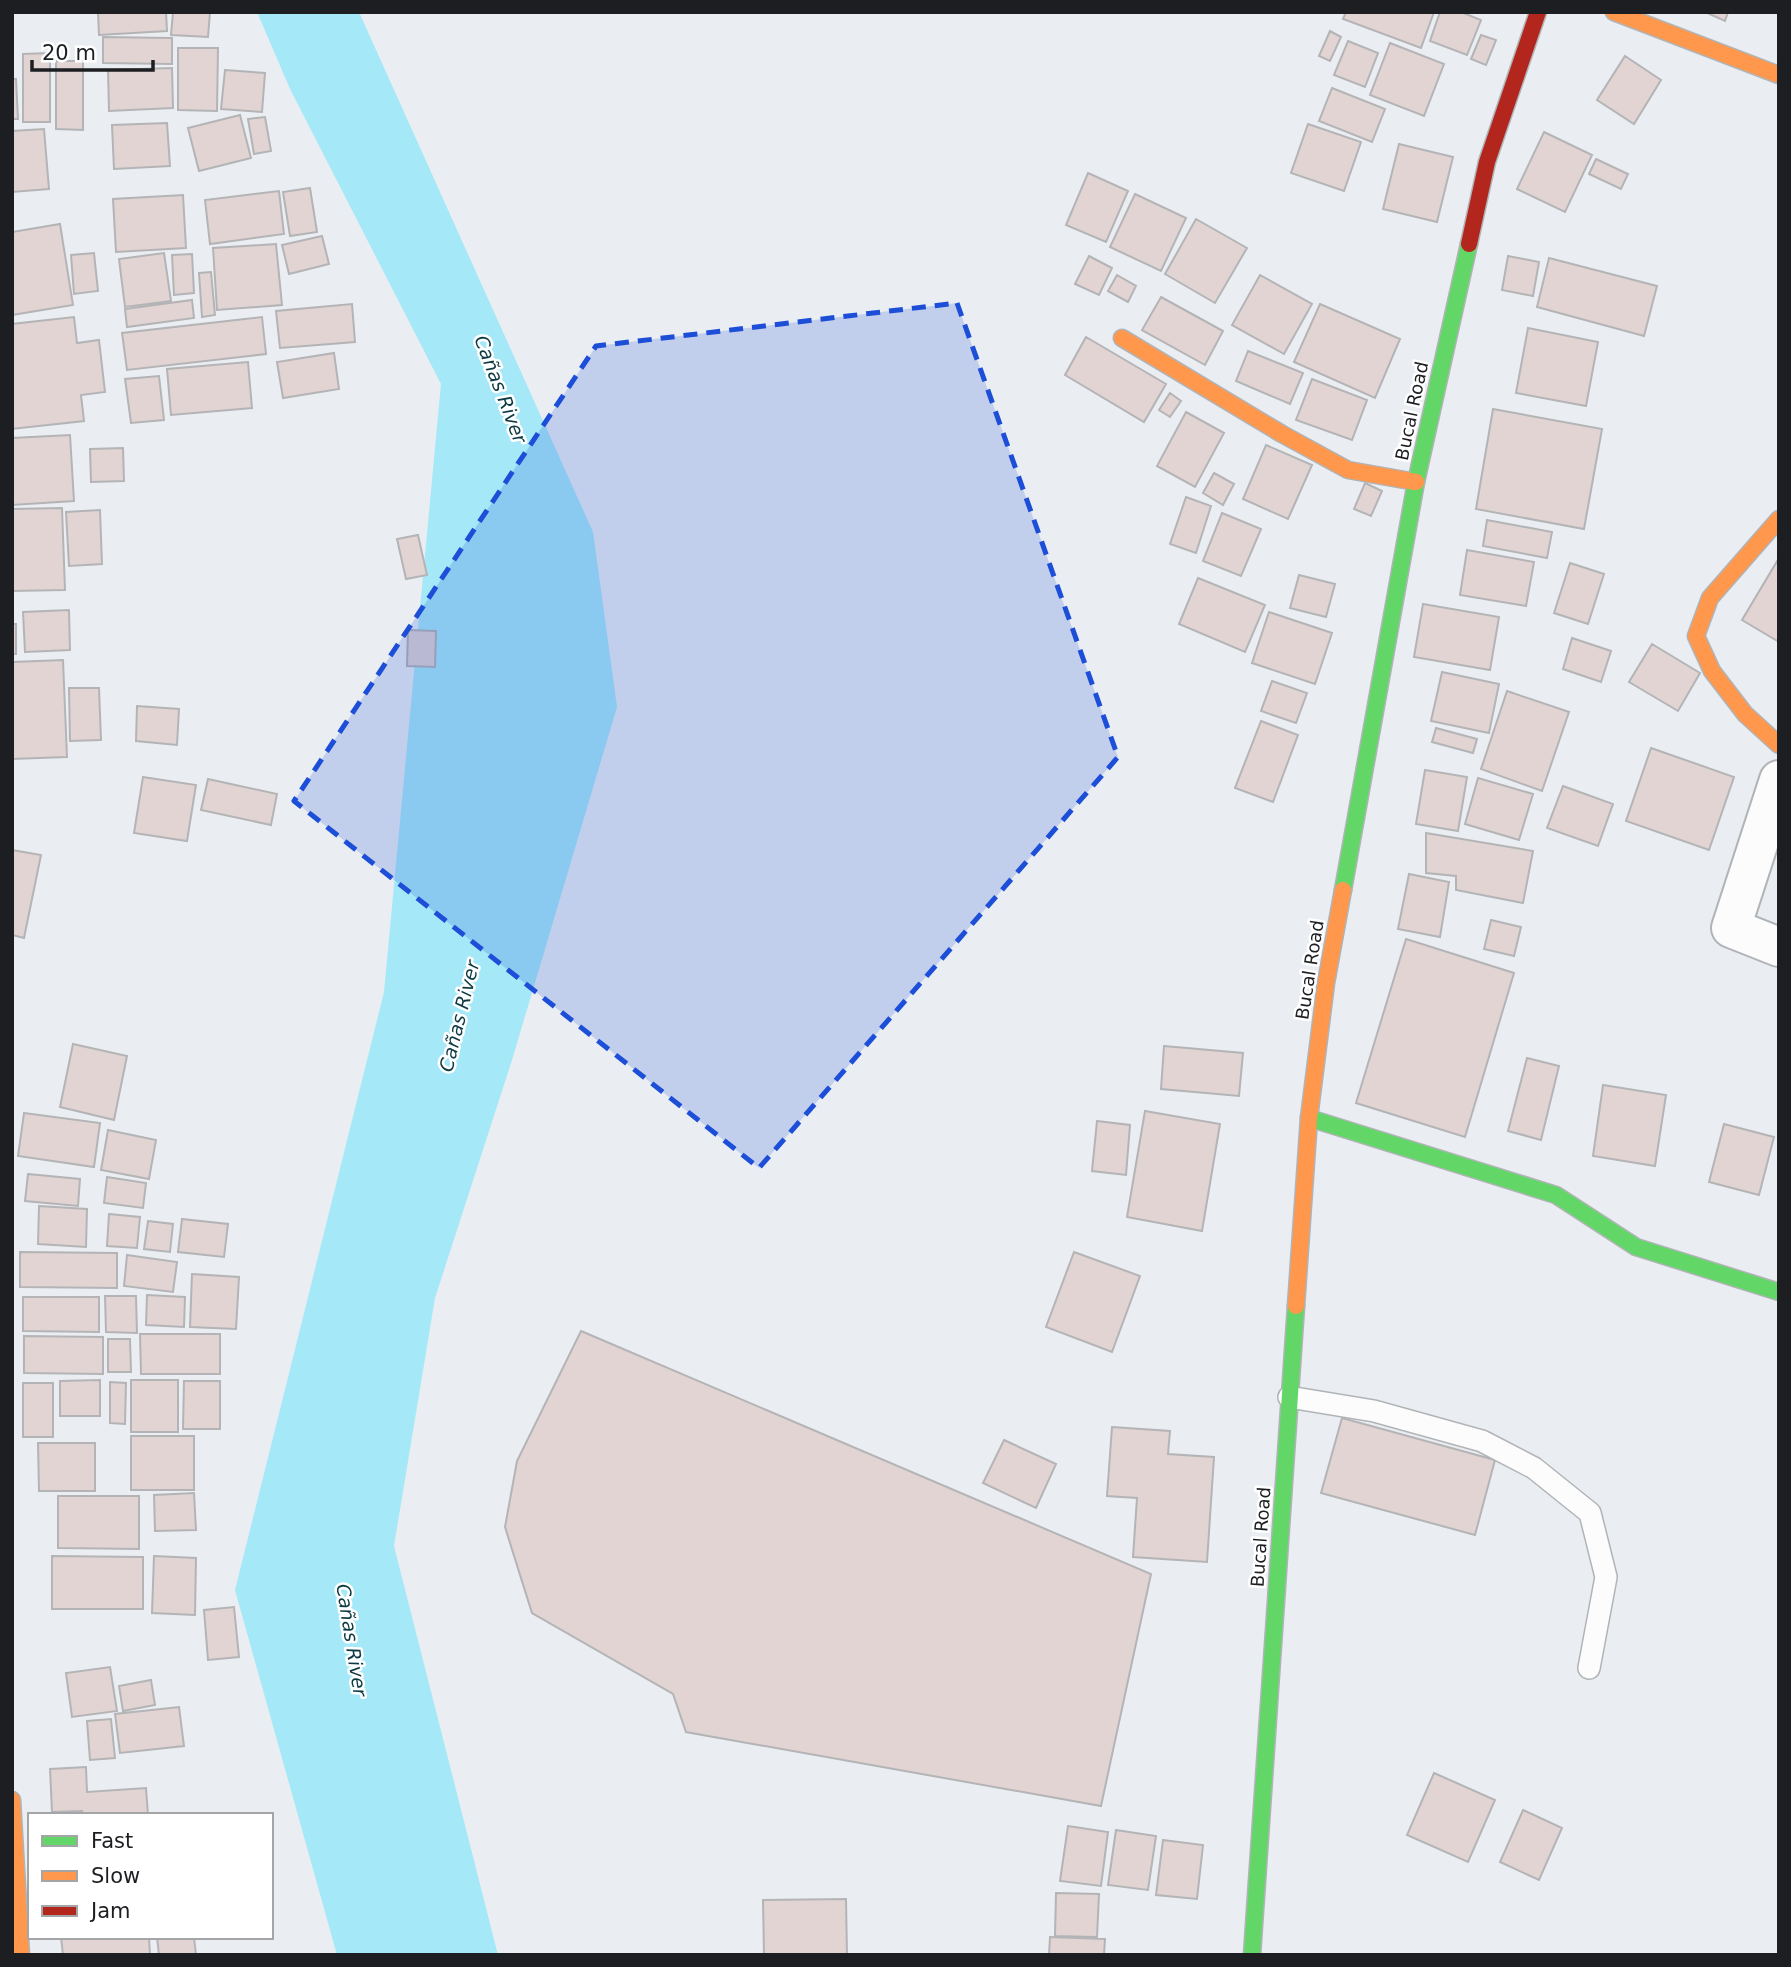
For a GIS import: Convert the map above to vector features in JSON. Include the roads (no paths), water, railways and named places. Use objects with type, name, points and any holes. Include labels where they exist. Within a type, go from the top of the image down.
[{"type":"street","name":"Bucal Road","points":[[1252,1955],[1309,1118],[1326,983],[1416,482],[1487,162],[1538,12]]},
{"type":"street","points":[[1614,12],[1779,75]]},
{"type":"street","points":[[1122,338],[1282,434],[1348,470],[1416,482]]},
{"type":"street","points":[[1779,519],[1710,597],[1696,636],[1712,671],[1745,714],[1779,746]]},
{"type":"street","points":[[1779,780],[1731,928],[1779,947]]},
{"type":"street","points":[[1309,1118],[1556,1195],[1636,1247],[1779,1292]]},
{"type":"street","points":[[12,1800],[20,1955]]},
{"type":"lane","points":[[1289,1397],[1374,1411],[1482,1441],[1534,1468],[1590,1513],[1605,1577],[1589,1668]]},
{"type":"water","name":"Cañas River","points":[[257,12],[359,12],[593,532],[617,707],[512,1060],[435,1298],[394,1546],[498,1955],[337,1955],[235,1590],[384,992],[441,384],[290,89]]}]
